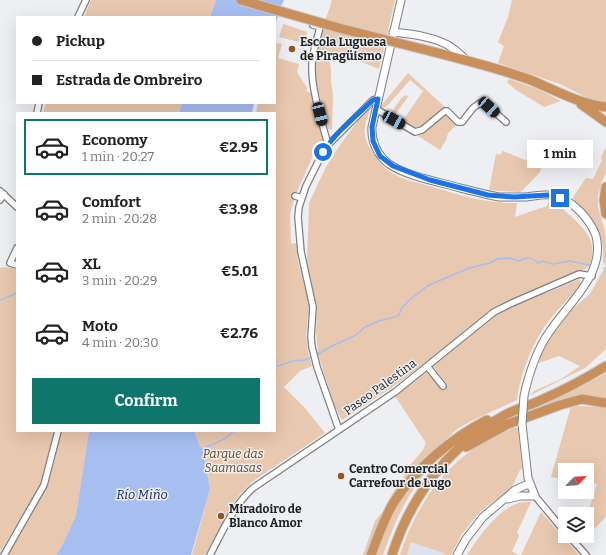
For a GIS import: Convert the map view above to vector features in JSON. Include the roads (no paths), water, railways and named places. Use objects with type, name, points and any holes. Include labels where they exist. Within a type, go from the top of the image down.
[{"type":"highway","points":[[241,0],[522,77],[570,97],[606,107]]},
{"type":"highway","points":[[570,97],[606,122]]},
{"type":"highway","points":[[591,111],[606,128]]},
{"type":"highway","points":[[606,187],[604,200],[606,214]]},
{"type":"highway","points":[[592,374],[606,360]]},
{"type":"highway","points":[[371,555],[394,503],[408,482],[461,434],[492,418],[539,401],[606,366]]},
{"type":"highway","points":[[450,457],[472,443],[508,424],[560,405],[582,400],[606,403]]},
{"type":"highway","points":[[392,555],[409,512],[437,470],[460,446],[476,433],[506,414]]},
{"type":"street","points":[[78,16],[86,0]]},
{"type":"street","points":[[401,0],[372,127],[373,141],[380,156],[393,166],[430,180],[488,195],[514,197],[552,195],[560,198],[569,203],[588,220],[597,238],[599,254],[592,276],[581,294],[556,322],[544,340],[538,352],[524,396],[522,424],[530,486],[535,496],[558,524]]},
{"type":"street","points":[[302,22],[320,27],[314,49],[312,69],[314,90],[328,145]]},
{"type":"street","points":[[393,32],[436,40],[453,48],[467,61]]},
{"type":"street","points":[[338,430],[317,367],[312,347],[311,337],[313,307],[299,242],[298,217],[302,198],[311,175],[328,145],[373,100],[378,99]]},
{"type":"street","points":[[376,109],[415,132],[422,130],[446,110],[458,122],[462,122],[473,108],[480,103],[489,107],[506,122]]},
{"type":"street","points":[[0,200],[2,193],[16,206]]},
{"type":"street","points":[[295,196],[302,198]]},
{"type":"street","points":[[16,250],[10,263],[16,265]]},
{"type":"street","name":"Paseo Palestina","points":[[210,555],[237,507],[250,491],[394,392],[494,312],[502,307],[579,274],[592,276]]},
{"type":"street","points":[[427,366],[443,386]]},
{"type":"street","points":[[4,555],[44,485],[58,432]]},
{"type":"street","points":[[517,493],[527,472]]},
{"type":"street","points":[[457,555],[466,539],[483,517],[526,485],[530,486]]},
{"type":"street","points":[[517,493],[535,496]]},
{"type":"street","points":[[575,543],[586,555]]},
{"type":"water","points":[[216,0],[284,0],[279,10],[276,22],[276,16],[210,16]]},
{"type":"water","points":[[182,104],[254,104],[252,112],[179,112]]},
{"type":"water","name":"Río Miño","points":[[89,432],[194,432],[200,447],[205,448],[203,452],[210,489],[191,555],[56,555],[62,546],[76,515]]},
{"type":"waterway","points":[[316,355],[356,335],[365,327],[399,315],[401,309],[409,300],[429,285],[469,268],[490,263],[497,259],[509,258],[519,261],[531,258],[538,263],[543,261],[552,264],[570,261],[589,265]]},
{"type":"waterway","points":[[0,300],[16,293]]},
{"type":"waterway","points":[[276,367],[312,357]]},
{"type":"waterway","points":[[205,448],[226,438],[233,432]]},
{"type":"place","name":"Escola Luguesa de Piragüismo","points":[[292,49]]},
{"type":"place","name":"Centro Comercial Carrefour de Lugo","points":[[341,476]]},
{"type":"place","name":"Miradoiro de Blanco Amor","points":[[221,516]]},
{"type":"park label","name":"Parque das Saamasas","points":[[233,461]]}]
